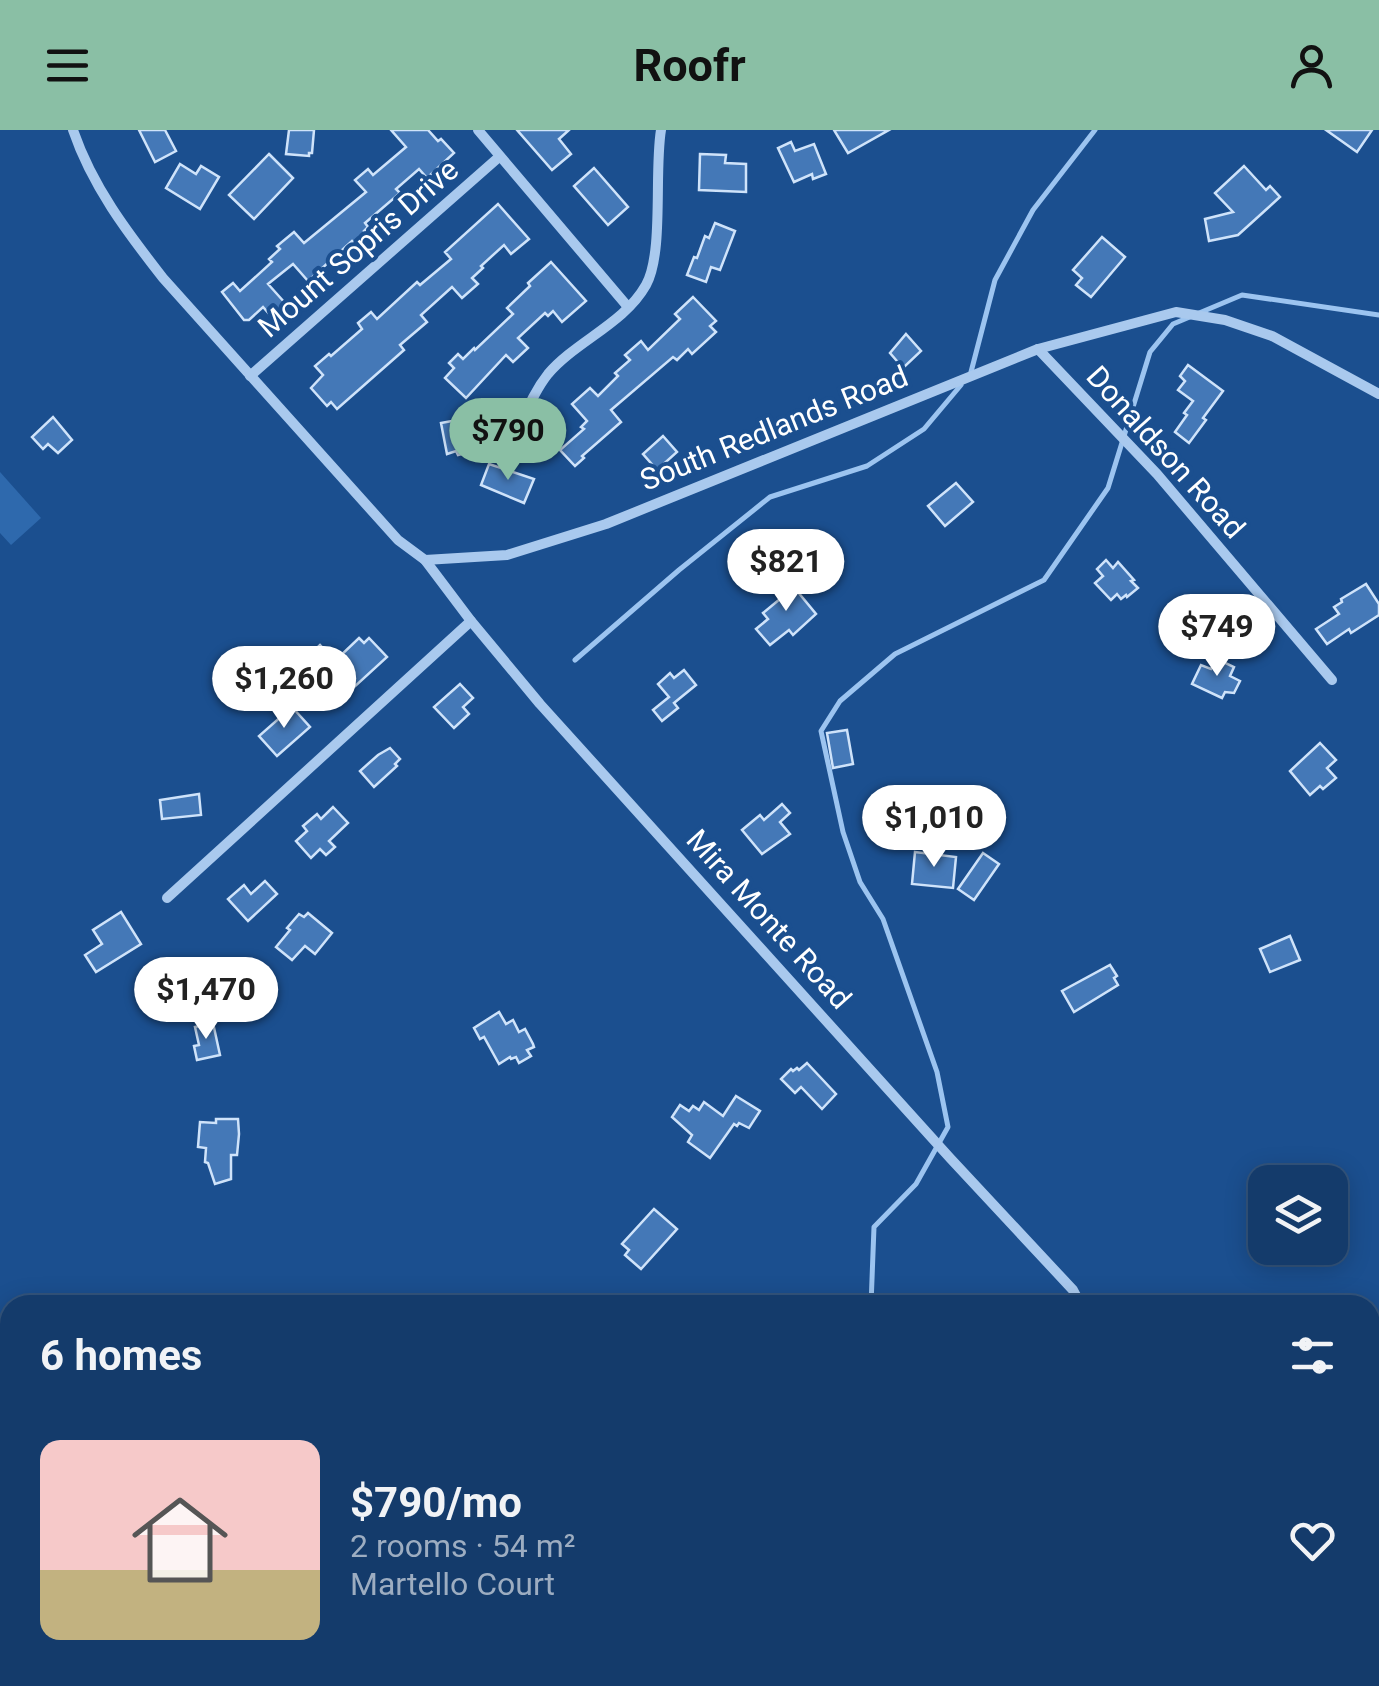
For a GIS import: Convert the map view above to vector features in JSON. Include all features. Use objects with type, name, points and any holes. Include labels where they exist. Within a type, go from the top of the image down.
[{"type":"street","points":[[73,130],[88,166],[129,234],[163,278],[398,540],[425,560]]},
{"type":"street","points":[[478,130],[628,307]]},
{"type":"street","points":[[522,422],[533,394],[550,372],[628,307],[647,284],[655,252],[662,130]]},
{"type":"street","name":"Mount Sopris Drive","points":[[250,376],[499,157]]},
{"type":"street","name":"South Redlands Road","points":[[425,560],[506,555],[606,524],[1038,349],[1176,312],[1224,320],[1272,336],[1379,394]]},
{"type":"street","name":"Donaldson Road","points":[[1038,349],[1156,474],[1332,680]]},
{"type":"street","name":"Mira Monte Road","points":[[425,560],[470,622],[540,704],[1076,1295]]},
{"type":"street","points":[[167,898],[470,622]]},
{"type":"shaded area","points":[[0,472],[41,518],[11,545],[0,533]]},
{"type":"building","points":[[139,130],[165,130],[176,151],[155,162]]},
{"type":"building","points":[[289,130],[314,130],[309,156],[286,154]]},
{"type":"building","points":[[391,130],[428,130],[454,153],[427,178],[419,169],[396,189],[400,193],[365,223],[366,233],[308,281],[293,264],[268,284],[286,304],[271,316],[263,307],[244,320],[222,292],[233,283],[240,291],[272,262],[269,259],[280,249],[277,246],[294,232],[304,243],[366,192],[355,180],[368,169],[373,175],[406,147]]},
{"type":"building","points":[[517,130],[569,130],[559,139],[571,154],[552,170]]},
{"type":"building","points":[[834,130],[889,130],[848,153]]},
{"type":"building","points":[[1326,130],[1372,130],[1357,152]]},
{"type":"building","points":[[791,142],[795,151],[814,144],[826,174],[813,179],[812,174],[794,182],[778,148]]},
{"type":"building","points":[[269,154],[293,178],[254,219],[229,195]]},
{"type":"building","points":[[700,154],[726,155],[725,163],[746,164],[746,192],[699,190]]},
{"type":"building","points":[[180,164],[196,174],[201,166],[219,177],[200,209],[166,188]]},
{"type":"building","points":[[1244,166],[1266,190],[1270,186],[1280,197],[1238,235],[1209,241],[1205,219],[1233,212],[1215,193]]},
{"type":"building","points":[[594,168],[628,207],[608,225],[574,186]]},
{"type":"building","points":[[498,204],[529,239],[511,254],[504,245],[481,266],[472,278],[478,284],[462,298],[452,287],[421,315],[427,322],[400,345],[404,350],[337,409],[331,402],[327,406],[311,388],[323,375],[315,366],[362,329],[358,323],[371,312],[377,319],[417,282],[420,285],[451,259],[445,252]]},
{"type":"building","points":[[715,223],[735,231],[720,270],[711,267],[706,282],[687,275]]},
{"type":"building","points":[[1102,237],[1125,257],[1091,297],[1076,285],[1082,278],[1073,270]]},
{"type":"building","points":[[551,262],[586,301],[562,322],[553,311],[548,316],[545,313],[518,338],[528,348],[513,362],[506,355],[466,398],[445,378],[454,368],[449,363],[458,354],[463,359],[475,350],[513,314],[507,308]]},
{"type":"building","points":[[693,297],[716,321],[710,326],[716,332],[692,354],[688,349],[677,360],[673,357],[611,410],[621,422],[575,466],[560,450],[584,429],[581,427],[587,421],[572,404],[590,388],[598,396],[630,360],[625,355],[641,341],[648,350],[680,319],[675,314]]},
{"type":"building","points":[[906,334],[921,351],[903,368],[890,353]]},
{"type":"building","points":[[1188,365],[1223,391],[1189,443],[1175,432],[1193,401],[1178,390],[1185,381],[1180,376]]},
{"type":"building","points":[[53,417],[72,440],[58,453],[48,444],[43,449],[32,437]]},
{"type":"building","points":[[463,419],[474,451],[447,454],[441,423]]},
{"type":"building","points":[[663,436],[677,452],[657,470],[643,454]]},
{"type":"building","points":[[489,464],[534,479],[524,503],[481,485]]},
{"type":"building","points":[[956,483],[973,502],[945,526],[928,506]]},
{"type":"building","points":[[1106,560],[1113,568],[1118,562],[1134,580],[1131,581],[1138,588],[1127,597],[1121,599],[1117,594],[1111,600],[1095,583],[1103,576],[1097,569]]},
{"type":"building","points":[[788,580],[816,614],[793,635],[789,630],[770,645],[756,629],[768,619],[763,613],[780,599],[774,591]]},
{"type":"building","points":[[1366,584],[1379,604],[1379,615],[1327,644],[1316,629],[1339,614],[1334,607],[1341,599]]},
{"type":"building","points":[[359,638],[364,643],[369,638],[387,657],[340,700],[305,659],[320,645],[335,661]]},
{"type":"building","points":[[1217,659],[1234,667],[1230,676],[1240,681],[1234,693],[1225,692],[1222,698],[1192,684],[1201,665],[1211,669]]},
{"type":"building","points":[[684,670],[696,685],[674,703],[678,708],[662,721],[653,710],[669,697],[658,684],[670,673],[674,678]]},
{"type":"building","points":[[460,684],[473,698],[463,707],[469,714],[454,728],[434,707]]},
{"type":"building","points":[[292,707],[310,727],[277,756],[259,736]]},
{"type":"building","points":[[847,730],[853,764],[833,768],[827,733]]},
{"type":"building","points":[[1320,743],[1336,760],[1327,768],[1336,778],[1310,795],[1290,771]]},
{"type":"building","points":[[390,748],[400,759],[374,787],[360,771]]},
{"type":"building","points":[[199,794],[201,815],[162,819],[160,800]]},
{"type":"building","points":[[782,804],[790,813],[780,822],[790,834],[762,854],[742,830],[760,815],[764,820]]},
{"type":"building","points":[[333,807],[348,823],[329,841],[335,847],[326,855],[320,849],[311,858],[296,841],[307,831],[303,826],[317,814],[321,819]]},
{"type":"building","points":[[915,852],[956,857],[953,888],[912,884]]},
{"type":"building","points":[[983,853],[999,864],[974,900],[958,889]]},
{"type":"building","points":[[265,881],[277,894],[248,921],[228,899],[244,885],[251,894]]},
{"type":"building","points":[[121,912],[141,944],[96,972],[85,955],[102,944],[93,930]]},
{"type":"building","points":[[308,913],[332,933],[315,954],[305,946],[292,960],[276,947],[299,914],[304,917]]},
{"type":"building","points":[[1290,936],[1300,960],[1270,972],[1260,949]]},
{"type":"building","points":[[1110,965],[1118,985],[1074,1012],[1062,991]]},
{"type":"building","points":[[499,1012],[506,1024],[513,1020],[519,1032],[525,1029],[533,1044],[527,1050],[531,1056],[519,1063],[516,1057],[510,1057],[499,1064],[484,1037],[480,1039],[474,1028]]},
{"type":"building","points":[[213,1023],[220,1055],[197,1060],[195,1027]]},
{"type":"building","points":[[807,1063],[836,1094],[822,1109],[801,1087],[795,1093],[781,1079],[791,1069],[799,1070]]},
{"type":"building","points":[[736,1096],[760,1111],[749,1128],[734,1124],[710,1158],[688,1142],[692,1135],[672,1117],[680,1105],[689,1111],[693,1106],[699,1110],[704,1102],[723,1116]]},
{"type":"building","points":[[216,1119],[238,1119],[239,1134],[237,1155],[231,1155],[231,1179],[215,1184],[205,1162],[206,1148],[198,1147],[200,1122],[216,1123]]},
{"type":"building","points":[[654,1209],[677,1229],[641,1269],[625,1255],[629,1250],[622,1244]]},
{"type":"waterway","points":[[971,372],[995,280],[1033,210],[1095,130]]},
{"type":"waterway","points":[[871,1295],[874,1227],[916,1184],[948,1127],[937,1072],[883,919],[860,882],[843,832],[821,731],[840,701],[895,654],[1044,580],[1108,488],[1150,352],[1173,324],[1242,295],[1379,315]]},
{"type":"waterway","points":[[575,660],[770,497],[867,466],[924,429],[961,385]]}]
